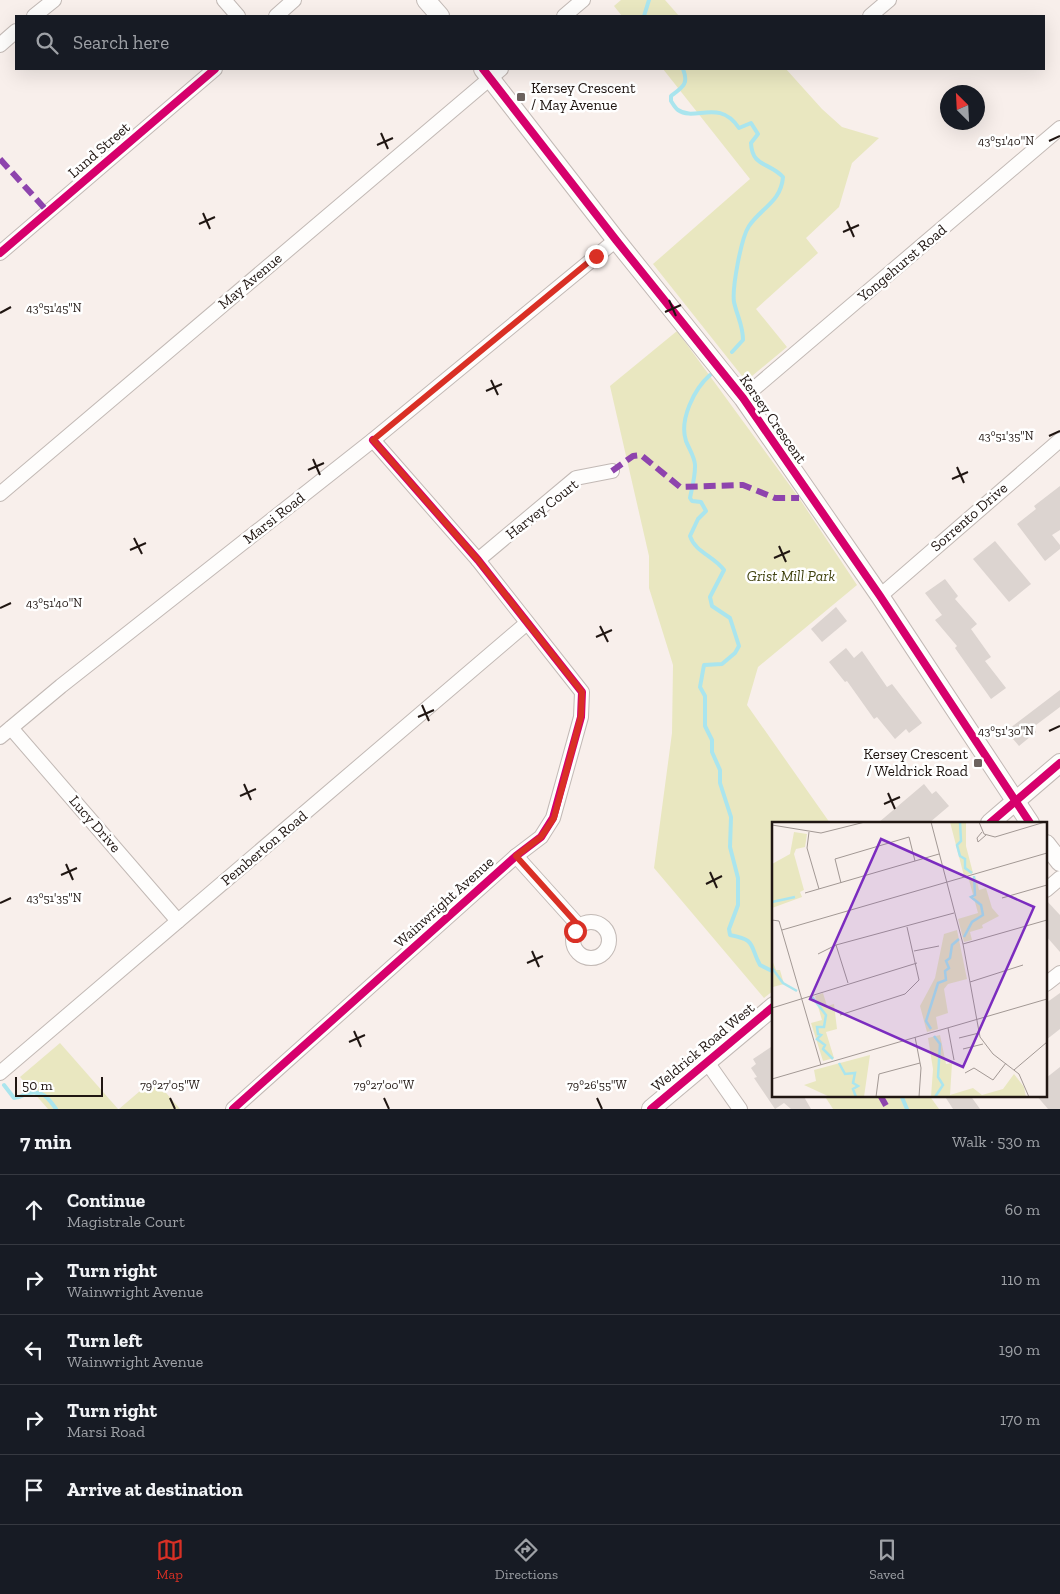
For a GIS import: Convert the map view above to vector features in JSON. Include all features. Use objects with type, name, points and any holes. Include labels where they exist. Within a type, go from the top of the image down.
[{"type":"street","points":[[35,15],[54,0]]},
{"type":"street","points":[[224,0],[237,15]]},
{"type":"street","points":[[277,15],[294,0]]},
{"type":"street","points":[[426,0],[439,15]]},
{"type":"street","points":[[565,15],[583,0]]},
{"type":"street","points":[[871,15],[889,0]]},
{"type":"street","points":[[0,45],[15,32]]},
{"type":"street","name":"Lund Street","points":[[0,253],[214,70]]},
{"type":"street","name":"Kersey Crescent","points":[[491,72],[616,240],[743,398],[880,596],[1029,822]]},
{"type":"street","name":"May Avenue","points":[[0,494],[491,72]]},
{"type":"street","name":"Yongehurst Road","points":[[743,398],[1060,128]]},
{"type":"street","name":"Marsi Road","points":[[0,737],[61,686],[373,440],[616,240]]},
{"type":"street","name":"Wainwright Avenue","points":[[233,1109],[516,856],[541,837],[554,818],[581,716],[582,692],[478,560],[373,440]]},
{"type":"street","name":"Sorrento Drive","points":[[880,596],[1060,440]]},
{"type":"street","name":"Harvey Court","points":[[478,560],[576,478],[612,471]]},
{"type":"street","name":"Pemberton Road","points":[[0,1073],[527,623]]},
{"type":"street","name":"Lucy Drive","points":[[11,728],[178,921]]},
{"type":"street","points":[[991,822],[1060,763]]},
{"type":"street","points":[[1048,847],[1060,862]]},
{"type":"street","points":[[516,856],[579,926]]},
{"type":"street","points":[[1048,888],[1060,878]]},
{"type":"street","name":"Weldrick Road West","points":[[651,1109],[772,1008]]},
{"type":"street","points":[[707,1062],[740,1109]]},
{"type":"green space","points":[[621,0],[665,0],[678,15],[621,15],[614,6]]},
{"type":"green space","points":[[664,70],[787,70],[822,109],[842,127],[879,138],[852,163],[839,207],[806,238],[818,253],[756,309],[787,347],[746,381],[653,264],[750,179]]},
{"type":"green space","name":"Grist Mill Park","points":[[677,331],[799,498],[857,585],[758,667],[747,705],[829,822],[772,822],[772,992],[764,998],[654,868],[672,733],[673,665],[649,588],[649,556],[610,386]]},
{"type":"green space","points":[[60,1043],[118,1109],[48,1109],[20,1077]]},
{"type":"green space","points":[[154,1079],[180,1109],[119,1109]]},
{"type":"green space","points":[[825,1096],[930,1096],[939,1109],[833,1109]]},
{"type":"building","points":[[1060,486],[1060,530],[1052,535],[1060,545],[1060,549],[1045,561],[1017,524],[1036,509],[1034,506]]},
{"type":"building","points":[[995,541],[1031,584],[1009,602],[973,559]]},
{"type":"building","points":[[945,579],[958,596],[955,599],[977,624],[971,629],[991,657],[985,661],[1006,688],[991,699],[955,648],[957,646],[935,620],[942,615],[925,593]]},
{"type":"building","points":[[836,607],[847,621],[822,642],[811,629]]},
{"type":"building","points":[[846,648],[854,658],[862,651],[887,687],[892,684],[922,723],[909,733],[906,729],[895,739],[877,717],[874,719],[847,681],[845,682],[829,662]]},
{"type":"building","points":[[1060,690],[1060,707],[1032,728],[1036,732],[1019,746],[1006,731]]},
{"type":"building","points":[[924,784],[932,794],[936,791],[949,806],[930,822],[879,822]]},
{"type":"building","points":[[1048,902],[1060,915],[1060,952],[1048,938]]},
{"type":"building","points":[[1060,993],[1060,1029],[1048,1038],[1048,1002]]},
{"type":"building","points":[[772,1046],[772,1096],[804,1096],[811,1109],[791,1109],[784,1103],[775,1109],[754,1078],[757,1077],[751,1068],[756,1064],[753,1059]]},
{"type":"building","points":[[1060,1067],[1060,1109],[1048,1109],[1037,1096],[1048,1096],[1048,1076]]},
{"type":"building","points":[[945,1096],[971,1096],[980,1109],[953,1109]]},
{"type":"waterway","points":[[644,15],[649,0]]},
{"type":"waterway","points":[[683,70],[684,85],[671,96],[671,101],[676,108],[685,113],[692,114],[707,112],[723,114],[731,119],[739,128],[751,123],[758,134],[751,143],[754,156],[783,177],[779,193],[749,226],[743,241],[734,286],[734,302],[741,325],[743,340],[732,352]]},
{"type":"waterway","points":[[710,375],[694,396],[686,415],[684,433],[695,464],[690,498],[692,501],[701,502],[706,511],[698,519],[690,536],[696,546],[724,570],[710,597],[712,606],[730,618],[739,646],[735,653],[722,664],[704,665],[700,687],[705,696],[705,726],[712,740],[712,752],[720,770],[720,783],[731,817],[730,847],[738,878],[738,905],[729,929],[730,935],[748,941],[760,965],[772,971]]},
{"type":"waterway","points":[[4,1085],[14,1098],[34,1092],[42,1094],[56,1109]]},
{"type":"waterway","points":[[901,1096],[907,1109]]},
{"type":"marked path","points":[[0,159],[48,212]]},
{"type":"marked path","points":[[612,471],[633,456],[641,455],[680,487],[743,485],[775,498],[799,498]]},
{"type":"marked path","points":[[881,1096],[888,1109]]},
{"type":"cycle path","points":[[0,253],[214,70]]},
{"type":"cycle path","points":[[484,70],[616,240],[743,398],[880,596],[1029,822]]},
{"type":"cycle path","points":[[233,1109],[516,856],[541,837],[553,818],[581,717],[582,692],[478,560],[373,440]]},
{"type":"cycle path","points":[[991,822],[1060,763]]},
{"type":"cycle path","points":[[651,1109],[772,1008]]},
{"type":"place","name":"Kersey Crescent / May Avenue","points":[[521,97]]},
{"type":"place","name":"Kersey Crescent / Weldrick Road","points":[[978,763]]},
{"type":"route","points":[[575,931],[579,926],[516,856],[541,837],[554,818],[581,716],[582,692],[478,560],[373,440],[596,256]]}]
